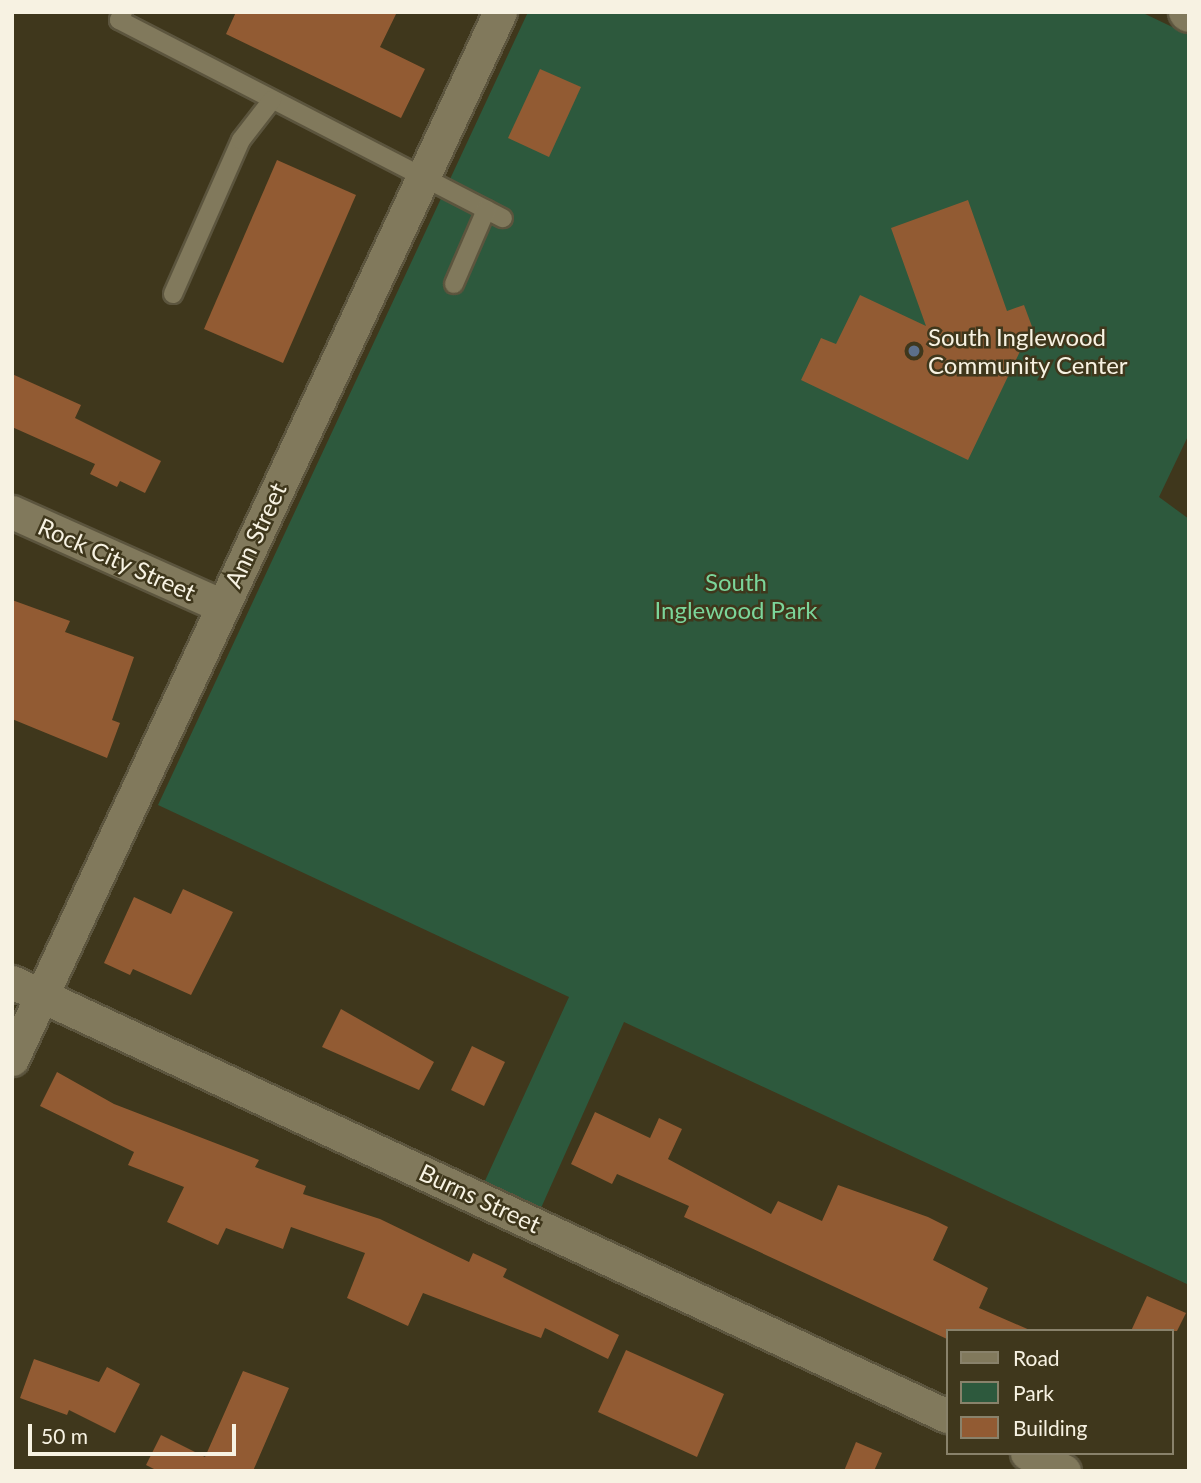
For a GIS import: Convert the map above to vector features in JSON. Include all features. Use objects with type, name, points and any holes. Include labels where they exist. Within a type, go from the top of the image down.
[{"type":"street","name":"Ann Street","points":[[12,1059],[27,988],[222,606],[500,12]]},
{"type":"street","name":"Rock City Street","points":[[12,512],[222,606]]},
{"type":"street","name":"Burns Street","points":[[27,988],[946,1416]]},
{"type":"street","points":[[1031,1455],[1065,1471]]},
{"type":"lane","points":[[123,12],[119,20],[503,218]]},
{"type":"lane","points":[[173,294],[241,140],[272,100]]},
{"type":"lane","points":[[454,284],[486,210]]},
{"type":"green space","name":"South Inglewood Park","points":[[528,12],[1141,12],[1189,35],[1189,434],[1159,497],[1189,519],[1189,1285],[624,1022],[541,1208],[484,1183],[569,997],[158,805]]},
{"type":"building","points":[[236,12],[397,12],[380,47],[425,69],[401,118],[226,34]]},
{"type":"building","points":[[540,69],[581,87],[549,157],[508,138]]},
{"type":"building","points":[[277,160],[356,195],[283,363],[204,329]]},
{"type":"building","points":[[968,200],[1007,311],[1024,305],[1037,340],[1023,345],[968,460],[801,380],[821,338],[836,344],[860,295],[926,326],[891,228]]},
{"type":"building","points":[[12,374],[81,405],[75,418],[161,461],[145,493],[120,481],[117,487],[90,474],[95,464],[12,427]]},
{"type":"building","points":[[12,600],[70,621],[65,632],[134,657],[112,720],[120,723],[107,758],[12,719]]},
{"type":"building","points":[[183,889],[233,912],[191,995],[133,969],[130,975],[104,963],[134,897],[171,914]]},
{"type":"building","points":[[341,1009],[434,1062],[419,1090],[322,1047]]},
{"type":"building","points":[[472,1046],[505,1062],[484,1106],[451,1090]]},
{"type":"building","points":[[57,1072],[114,1104],[259,1160],[255,1167],[306,1186],[303,1194],[380,1219],[469,1262],[473,1253],[507,1269],[503,1277],[619,1335],[608,1359],[545,1328],[541,1338],[423,1293],[408,1326],[347,1298],[365,1253],[291,1227],[283,1249],[226,1228],[218,1245],[167,1222],[184,1187],[128,1165],[134,1152],[40,1106]]},
{"type":"building","points":[[595,1112],[650,1138],[659,1118],[682,1129],[668,1159],[771,1214],[778,1201],[822,1221],[838,1185],[928,1217],[948,1227],[933,1260],[988,1288],[979,1308],[1027,1329],[946,1329],[946,1339],[684,1217],[689,1206],[617,1174],[612,1184],[571,1164]]},
{"type":"building","points":[[1147,1296],[1186,1313],[1177,1331],[1132,1329]]},
{"type":"building","points":[[626,1350],[724,1394],[697,1457],[598,1412]]},
{"type":"building","points":[[34,1359],[99,1382],[107,1367],[140,1384],[115,1433],[69,1410],[67,1415],[20,1398]]},
{"type":"building","points":[[243,1371],[289,1388],[253,1471],[158,1471],[146,1465],[161,1435],[205,1457]]},
{"type":"building","points":[[856,1442],[882,1453],[874,1471],[844,1471]]},
{"type":"place","name":"South Inglewood Community Center","points":[[914,351]]}]
